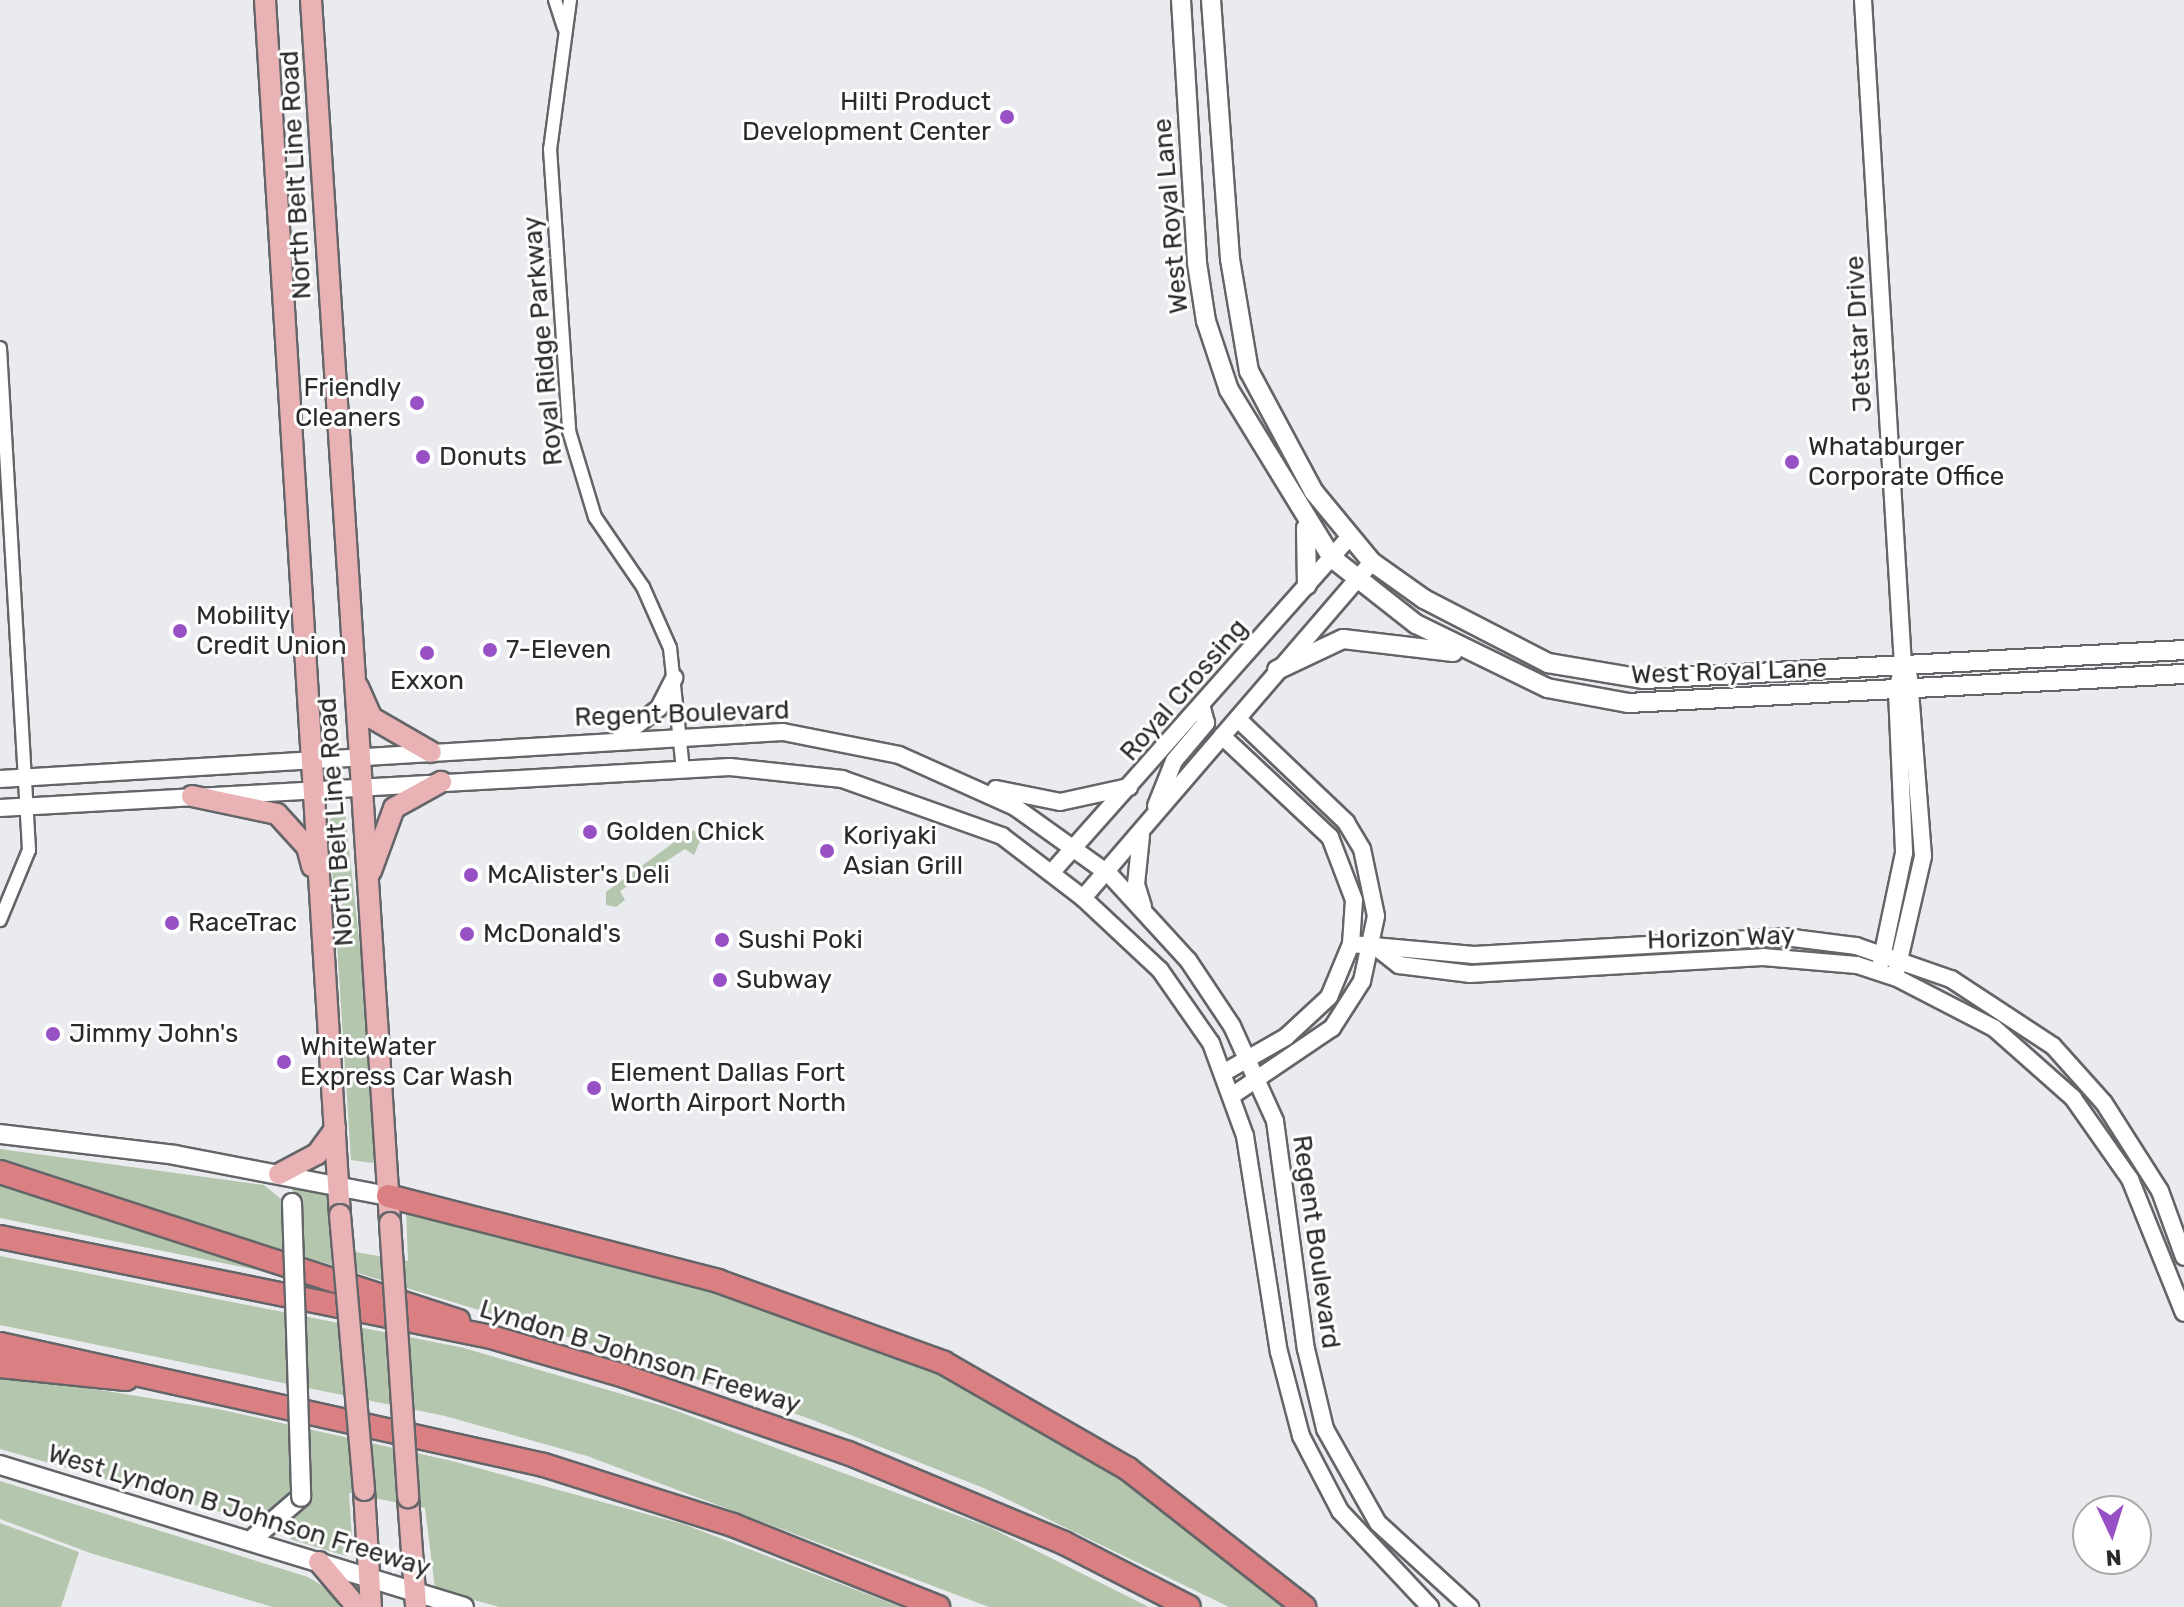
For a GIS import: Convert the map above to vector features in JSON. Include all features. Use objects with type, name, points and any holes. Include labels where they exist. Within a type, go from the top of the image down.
[{"type":"highway","points":[[0,1172],[423,1304],[491,1337]]},
{"type":"highway","points":[[388,1196],[718,1281],[944,1363],[1128,1469],[1304,1607]]},
{"type":"highway","name":"Lyndon B Johnson Freeway","points":[[0,1237],[491,1337],[848,1453],[1064,1543],[1189,1607]]},
{"type":"highway","points":[[0,1344],[169,1378],[611,1485],[938,1607]]},
{"type":"highway","points":[[0,1366],[89,1379],[169,1378]]},
{"type":"main road","name":"North Belt Line Road","points":[[265,0],[340,1215],[371,1607]]},
{"type":"main road","name":"West Royal Lane","points":[[1181,0],[1197,263],[1206,321],[1229,390],[1302,518],[1332,558],[1356,581],[1464,653],[1547,688],[1628,703],[2184,674]]},
{"type":"main road","name":"West Royal Lane","points":[[1211,0],[1230,259],[1240,332],[1261,400],[1288,455],[1349,537],[1372,562],[1460,620],[1548,663],[1644,679],[2184,650]]},
{"type":"main road","name":"North Belt Line Road","points":[[312,3],[357,758],[415,1600]]},
{"type":"main road","points":[[1197,263],[1230,259]]},
{"type":"main road","points":[[1302,518],[1312,546],[1307,585]]},
{"type":"main road","points":[[1277,670],[1343,639],[1464,653]]},
{"type":"main road","points":[[352,674],[372,718],[411,747],[431,752]]},
{"type":"main road","points":[[368,883],[387,818],[405,799],[441,782]]},
{"type":"main road","points":[[192,796],[277,814],[307,847],[320,886]]},
{"type":"main road","points":[[279,1174],[317,1154],[335,1129]]},
{"type":"main road","points":[[0,1134],[279,1174],[388,1196]]},
{"type":"main road","points":[[250,1541],[301,1497],[292,1203],[279,1174]]},
{"type":"main road","name":"West Lyndon B Johnson Freeway","points":[[5,1470],[369,1577],[415,1600],[464,1607]]},
{"type":"main road","points":[[319,1562],[357,1607]]},
{"type":"street","name":"Royal Ridge Parkway","points":[[555,0],[564,28]]},
{"type":"street","name":"Royal Ridge Parkway","points":[[570,0],[550,149],[569,431],[595,517],[657,614],[674,678],[683,770]]},
{"type":"street","name":"Jetstar Drive","points":[[1863,0],[1903,665],[1923,856],[1895,977]]},
{"type":"street","points":[[0,348],[27,807],[22,881],[0,920]]},
{"type":"street","name":"Royal Crossing","points":[[1052,872],[1202,708],[1349,537]]},
{"type":"street","points":[[1083,898],[1110,875],[1146,827],[1277,670],[1372,562]]},
{"type":"street","points":[[618,739],[659,708],[674,678]]},
{"type":"street","name":"Jetstar Drive","points":[[1878,971],[1904,853],[1906,690]]},
{"type":"street","points":[[1145,913],[1136,884],[1146,827],[1174,761],[1206,723],[1202,708]]},
{"type":"street","points":[[1233,1095],[1332,1028],[1362,981],[1376,950],[1374,887],[1362,849],[1327,799],[1238,719]]},
{"type":"street","name":"Regent Boulevard","points":[[0,779],[680,735],[821,736],[967,781],[1075,848],[1110,875],[1209,989],[1260,1079],[1288,1185],[1306,1349],[1325,1429],[1378,1523],[1470,1607]]},
{"type":"street","points":[[1222,736],[1306,809],[1345,865],[1354,900],[1351,944],[1343,974],[1316,1013],[1250,1060],[1225,1072]]},
{"type":"street","name":"Regent Boulevard","points":[[0,808],[683,770],[791,770],[875,788],[993,832],[1052,872],[1083,898],[1182,996],[1225,1072],[1233,1095],[1301,1436],[1340,1511],[1430,1607]]},
{"type":"street","points":[[967,781],[1060,802],[1131,787]]},
{"type":"street","points":[[1306,809],[1327,799]]},
{"type":"street","points":[[1798,957],[1801,939]]},
{"type":"street","name":"Horizon Way","points":[[1376,950],[1394,944],[1474,955],[1658,942],[1801,939],[1901,960],[2003,1009],[2067,1059],[2143,1160],[2184,1257]]},
{"type":"street","points":[[1658,942],[1658,964]]},
{"type":"street","name":"Horizon Way","points":[[1351,944],[1376,950],[1399,965],[1470,974],[1798,957],[1878,971],[1895,977],[1994,1028],[2073,1098],[2130,1179],[2180,1295]]},
{"type":"street","points":[[0,1122],[33,1137]]},
{"type":"green space","points":[[345,813],[367,1010],[378,1162],[372,1163],[351,1160],[329,822],[333,814]]},
{"type":"green space","points":[[691,830],[703,834],[694,855],[685,849],[620,891],[625,900],[616,907],[606,905],[606,892]]},
{"type":"green space","points":[[0,1149],[264,1185],[281,1199],[293,1193],[291,1185],[315,1189],[328,1197],[332,1248],[408,1261],[406,1210],[739,1297],[837,1329],[963,1383],[1109,1468],[1293,1607],[1229,1607],[986,1489],[813,1420],[630,1356],[0,1164]]},
{"type":"green space","points":[[0,1177],[287,1276],[0,1218]]},
{"type":"green space","points":[[0,1256],[464,1348],[666,1407],[991,1528],[1149,1607],[989,1607],[587,1456],[445,1416],[0,1325]]},
{"type":"green space","points":[[0,1374],[218,1409],[452,1461],[683,1524],[901,1607],[499,1607],[435,1589],[425,1508],[349,1493],[353,1552],[346,1556],[290,1539],[299,1527],[289,1517],[262,1524],[0,1449]]},
{"type":"green space","points":[[0,1481],[308,1577],[336,1594],[339,1607],[273,1607],[90,1553],[0,1519]]},
{"type":"green space","points":[[0,1523],[79,1552],[61,1607],[0,1607]]},
{"type":"place","name":"Hilti Product Development Center","points":[[1007,117]]},
{"type":"place","name":"Friendly Cleaners","points":[[417,403]]},
{"type":"place","name":"Donuts","points":[[423,457]]},
{"type":"place","name":"Whataburger Corporate Office","points":[[1792,462]]},
{"type":"place","name":"Mobility Credit Union","points":[[180,631]]},
{"type":"place","name":"7-Eleven","points":[[490,650]]},
{"type":"place","name":"Exxon","points":[[427,653]]},
{"type":"place","name":"Golden Chick","points":[[590,832]]},
{"type":"place","name":"Koriyaki Asian Grill","points":[[827,851]]},
{"type":"place","name":"McAlister's Deli","points":[[471,875]]},
{"type":"place","name":"RaceTrac","points":[[172,923]]},
{"type":"place","name":"McDonald's","points":[[467,934]]},
{"type":"place","name":"Sushi Poki","points":[[722,940]]},
{"type":"place","name":"Subway","points":[[720,980]]},
{"type":"place","name":"Jimmy John's","points":[[53,1034]]},
{"type":"place","name":"WhiteWater Express Car Wash","points":[[284,1062]]},
{"type":"place","name":"Element Dallas Fort Worth Airport North","points":[[594,1088]]}]
